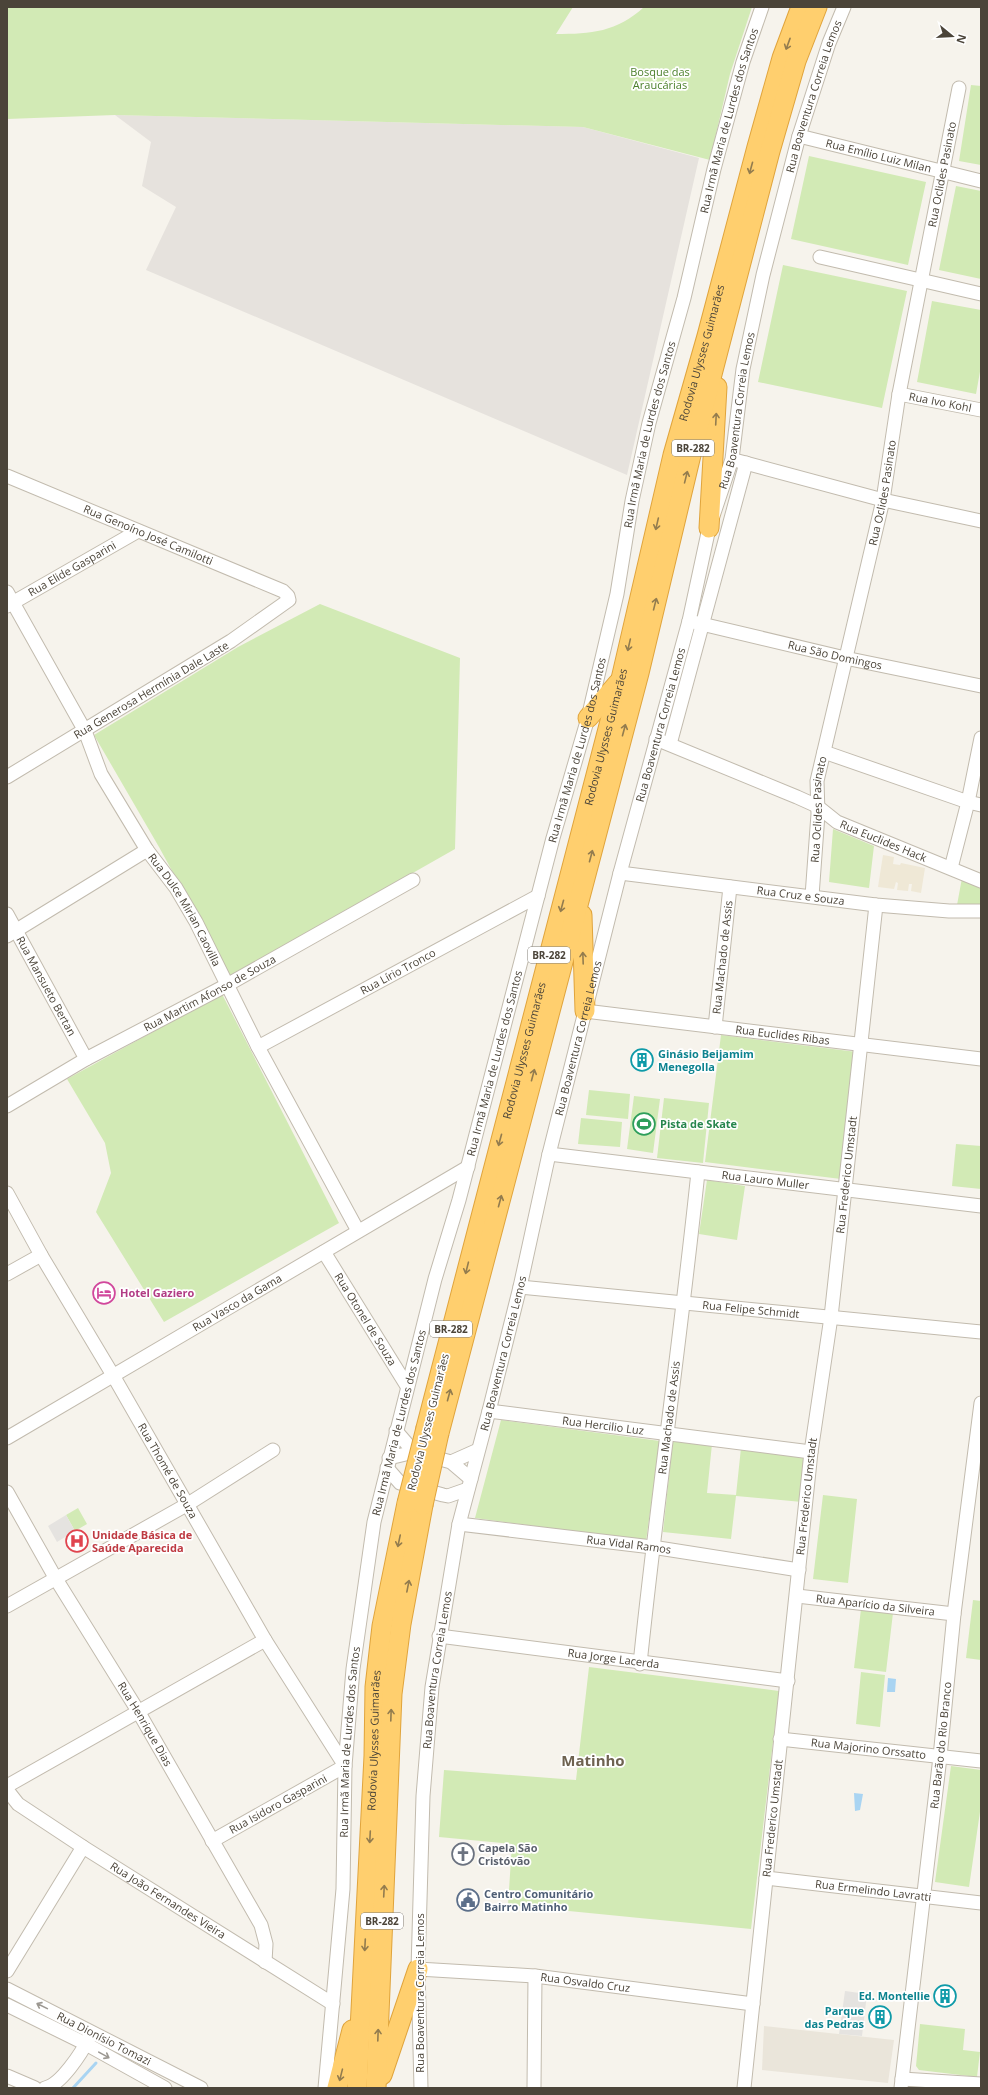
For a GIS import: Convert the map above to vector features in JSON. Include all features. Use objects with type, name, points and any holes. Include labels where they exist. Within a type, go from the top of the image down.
[{"type":"highway","name":"Rodovia Ulysses Guimarães","points":[[357,2088],[364,1982],[374,1756],[375,1687],[382,1626],[415,1504],[622,679],[673,456],[782,58],[801,7]]},
{"type":"highway","name":"Rodovia Ulysses Guimarães","points":[[433,1430],[581,893],[639,673],[690,459],[792,76],[817,7]]},
{"type":"highway","points":[[710,528],[720,345]]},
{"type":"highway","points":[[588,718],[622,679]]},
{"type":"highway","points":[[581,893],[585,1011]]},
{"type":"highway","name":"Rodovia Ulysses Guimarães","points":[[377,2088],[392,1694],[415,1504]]},
{"type":"highway","points":[[377,2088],[418,1969]]},
{"type":"highway","points":[[337,2088],[364,1982]]},
{"type":"street","name":"Rua Irmã Maria de Lurdes dos Santos","points":[[325,2088],[344,1889],[345,1766],[353,1669],[374,1522],[435,1279],[468,1167],[538,896],[588,718],[617,594],[632,501],[649,423],[684,298],[714,169],[741,70],[762,7]]},
{"type":"street","name":"Rua Boaventura Correia Lemos","points":[[421,2088],[418,1969],[423,1796],[432,1687],[439,1636],[461,1518],[520,1287],[549,1154],[620,872],[689,621],[710,528],[732,459],[743,369],[763,275],[799,136],[829,43],[844,7]]},
{"type":"street","name":"Rua Oclides Pasinato","points":[[812,896],[818,814],[817,781],[844,658],[883,500],[899,394],[920,281],[944,173],[959,88]]},
{"type":"street","name":"Rua Emílio Luiz Milan","points":[[799,136],[981,181]]},
{"type":"street","points":[[820,257],[981,294]]},
{"type":"street","name":"Rua Ivo Kohl","points":[[899,394],[981,410]]},
{"type":"street","points":[[732,459],[883,500],[981,521]]},
{"type":"street","points":[[670,744],[746,463]]},
{"type":"street","name":"Rua Genoíno José Camilotti","points":[[7,476],[283,591],[288,596]]},
{"type":"street","name":"Rua Elide Gasparini","points":[[9,600],[138,531]]},
{"type":"street","name":"Rua Generosa Hermínia Dale Laste","points":[[7,777],[232,641],[287,603],[288,596]]},
{"type":"street","name":"Rua Dulce Mirian Caovilla","points":[[9,600],[85,731],[101,774],[147,850],[180,895],[196,922],[258,1047],[358,1231]]},
{"type":"street","name":"Rua São Domingos","points":[[689,621],[844,658],[981,686]]},
{"type":"street","points":[[951,868],[968,802],[981,738]]},
{"type":"street","name":"Rua Euclides Hack","points":[[656,739],[817,806],[837,822],[981,881]]},
{"type":"street","points":[[824,752],[968,802],[981,805]]},
{"type":"street","points":[[11,933],[147,850]]},
{"type":"street","name":"Rua Cruz e Souza","points":[[620,872],[876,905],[949,911],[981,911]]},
{"type":"street","name":"Rua Martim Afonso de Souza","points":[[7,1106],[86,1059],[227,985],[412,880]]},
{"type":"street","name":"Rua Machado de Assis","points":[[715,1027],[730,887]]},
{"type":"street","name":"Rua Lírio Tronco","points":[[258,1047],[538,896]]},
{"type":"street","name":"Rua Frederico Umstadt","points":[[744,2088],[811,1452],[831,1317],[876,905]]},
{"type":"street","name":"Rua Mansueto Bertan","points":[[7,914],[11,933],[86,1059]]},
{"type":"street","name":"Rua Euclides Ribas","points":[[585,1011],[981,1059]]},
{"type":"street","name":"Rua Lauro Muller","points":[[549,1154],[981,1206]]},
{"type":"street","name":"Rua Vasco da Gama","points":[[7,1438],[114,1377],[468,1167]]},
{"type":"street","name":"Rua Machado de Assis","points":[[640,1664],[652,1547],[684,1304],[698,1172]]},
{"type":"street","name":"Rua Thomé de Souza","points":[[7,1193],[41,1255],[188,1504],[265,1640],[345,1766]]},
{"type":"street","name":"Rua Otonel de Souza","points":[[324,1252],[407,1386]]},
{"type":"street","points":[[7,1274],[41,1255]]},
{"type":"street","name":"Rua Felipe Schmidt","points":[[520,1287],[981,1332]]},
{"type":"street","name":"Rua Barão do Rio Branco","points":[[902,2084],[940,1757],[954,1614],[981,1403]]},
{"type":"street","name":"Rua Hercilio Luz","points":[[489,1411],[811,1452]]},
{"type":"street","points":[[381,1493],[400,1483],[448,1496],[470,1484],[451,1462],[414,1452],[396,1432]]},
{"type":"street","points":[[7,1606],[188,1504],[273,1450]]},
{"type":"street","points":[[451,1462],[478,1450]]},
{"type":"street","points":[[400,1483],[388,1463],[414,1452]]},
{"type":"street","name":"Rua Henrique Dias","points":[[7,1492],[56,1579],[138,1711],[261,1926],[266,1944],[265,1962]]},
{"type":"street","points":[[448,1496],[461,1518]]},
{"type":"street","name":"Rua Vidal Ramos","points":[[461,1518],[799,1570]]},
{"type":"street","name":"Rua Aparício da Silveira","points":[[797,1596],[954,1614]]},
{"type":"street","name":"Rua Jorge Lacerda","points":[[439,1636],[640,1664],[788,1681]]},
{"type":"street","points":[[7,1786],[265,1640]]},
{"type":"street","name":"Rua Majorino Orssatto","points":[[780,1739],[981,1761]]},
{"type":"street","name":"Rua Isidoro Gasparini","points":[[212,1841],[345,1766]]},
{"type":"street","name":"Rua João Fernandes Vieira","points":[[7,1790],[18,1804],[83,1848],[333,2004]]},
{"type":"street","points":[[7,1971],[83,1848]]},
{"type":"street","name":"Rua Ermelindo Lavratti","points":[[766,1878],[981,1903]]},
{"type":"street","name":"Rua Osvaldo Cruz","points":[[418,1969],[535,1976],[753,2004]]},
{"type":"street","points":[[534,2088],[535,1976]]},
{"type":"street","name":"Rua Dionísio Tomazi","points":[[7,1989],[201,2088]]},
{"type":"street","name":"Rua Dionísio Tomazi","points":[[7,2005],[86,2044],[159,2085]]},
{"type":"street","points":[[50,2026],[57,2014]]},
{"type":"street","points":[[45,2088],[50,2087],[62,2077],[86,2044],[92,2032]]},
{"type":"street","points":[[159,2085],[164,2069]]},
{"type":"street","points":[[7,2076],[35,2088]]},
{"type":"street","points":[[902,2084],[981,2084]]},
{"type":"shaded area","points":[[115,115],[583,127],[699,158],[627,475],[146,270],[176,207],[142,186],[151,142]]},
{"type":"shaded area","points":[[883,855],[894,857],[893,864],[900,865],[901,863],[925,868],[921,893],[911,891],[912,884],[909,884],[908,891],[897,890],[898,883],[896,882],[894,889],[878,887]]},
{"type":"shaded area","points":[[66,1515],[75,1531],[57,1542],[48,1526]]},
{"type":"shaded area","points":[[845,1991],[867,1994],[862,2036],[839,2034]]},
{"type":"shaded area","points":[[764,2026],[894,2040],[888,2083],[762,2070]]},
{"type":"green space","name":"Bosque das Araucárias","points":[[7,7],[573,7],[556,34],[592,32],[614,27],[624,22],[644,7],[752,7],[730,74],[710,160],[583,127],[115,115],[7,119]]},
{"type":"green space","points":[[971,85],[981,86],[981,165],[959,161]]},
{"type":"green space","points":[[809,156],[926,182],[908,265],[791,239]]},
{"type":"green space","points":[[956,186],[981,191],[981,279],[939,270]]},
{"type":"green space","points":[[783,265],[907,291],[882,408],[758,382]]},
{"type":"green space","points":[[932,301],[981,310],[981,366],[976,394],[917,382]]},
{"type":"green space","points":[[320,604],[460,658],[455,849],[230,977],[159,847],[94,735],[238,647]]},
{"type":"green space","points":[[833,829],[874,846],[869,888],[829,882]]},
{"type":"green space","points":[[962,878],[981,885],[981,906],[957,905]]},
{"type":"green space","points":[[222,994],[339,1223],[164,1322],[96,1212],[111,1173],[105,1143],[67,1079]]},
{"type":"green space","points":[[721,1035],[857,1052],[841,1179],[705,1162]]},
{"type":"green space","points":[[589,1090],[630,1094],[628,1119],[586,1115]]},
{"type":"green space","name":"Pista de Skate","points":[[634,1096],[660,1099],[653,1153],[627,1149]]},
{"type":"green space","points":[[664,1098],[709,1103],[703,1163],[657,1158]]},
{"type":"green space","points":[[581,1118],[622,1122],[620,1147],[578,1144]]},
{"type":"green space","points":[[956,1144],[981,1146],[981,1189],[952,1186]]},
{"type":"green space","points":[[707,1180],[745,1186],[737,1240],[699,1234]]},
{"type":"green space","points":[[501,1420],[660,1441],[646,1541],[475,1518]]},
{"type":"green space","points":[[673,1439],[712,1444],[707,1493],[736,1495],[741,1448],[806,1454],[802,1502],[736,1496],[731,1539],[663,1532]]},
{"type":"green space","points":[[823,1495],[857,1499],[848,1583],[813,1579]]},
{"type":"green space","points":[[78,1508],[87,1524],[75,1531],[66,1515]]},
{"type":"green space","points":[[973,1600],[981,1601],[981,1660],[966,1658]]},
{"type":"green space","points":[[861,1609],[893,1613],[886,1672],[854,1668]]},
{"type":"green space","points":[[589,1667],[779,1691],[751,1929],[508,1905],[512,1844],[439,1837],[444,1770],[576,1780]]},
{"type":"green space","points":[[861,1672],[885,1675],[880,1727],[856,1724]]},
{"type":"green space","points":[[951,1766],[981,1770],[981,1805],[969,1887],[935,1882]]},
{"type":"green space","points":[[920,2024],[965,2029],[963,2050],[980,2052],[977,2077],[919,2070],[916,2066]]},
{"type":"water","points":[[888,1678],[896,1679],[895,1692],[887,1692]]},
{"type":"water","points":[[854,1793],[863,1794],[860,1810],[855,1811]]},
{"type":"waterway","points":[[73,2088],[96,2063]]},
{"type":"place","name":"Ginásio Beijamim Menegolla","points":[[642,1060]]},
{"type":"place","name":"Pista de Skate","points":[[644,1124]]},
{"type":"place","name":"Hotel Gaziero","points":[[104,1293]]},
{"type":"place","name":"Unidade Básica de Saúde Aparecida","points":[[77,1541]]},
{"type":"place","name":"Capela São Cristóvão","points":[[463,1854]]},
{"type":"place","name":"Centro Comunitário Bairro Matinho","points":[[468,1900]]},
{"type":"place","name":"Ed. Montellie","points":[[945,1996]]},
{"type":"place","name":"Parque das Pedras","points":[[880,2017]]},
{"type":"district","name":"Matinho","points":[[593,1761]]}]
